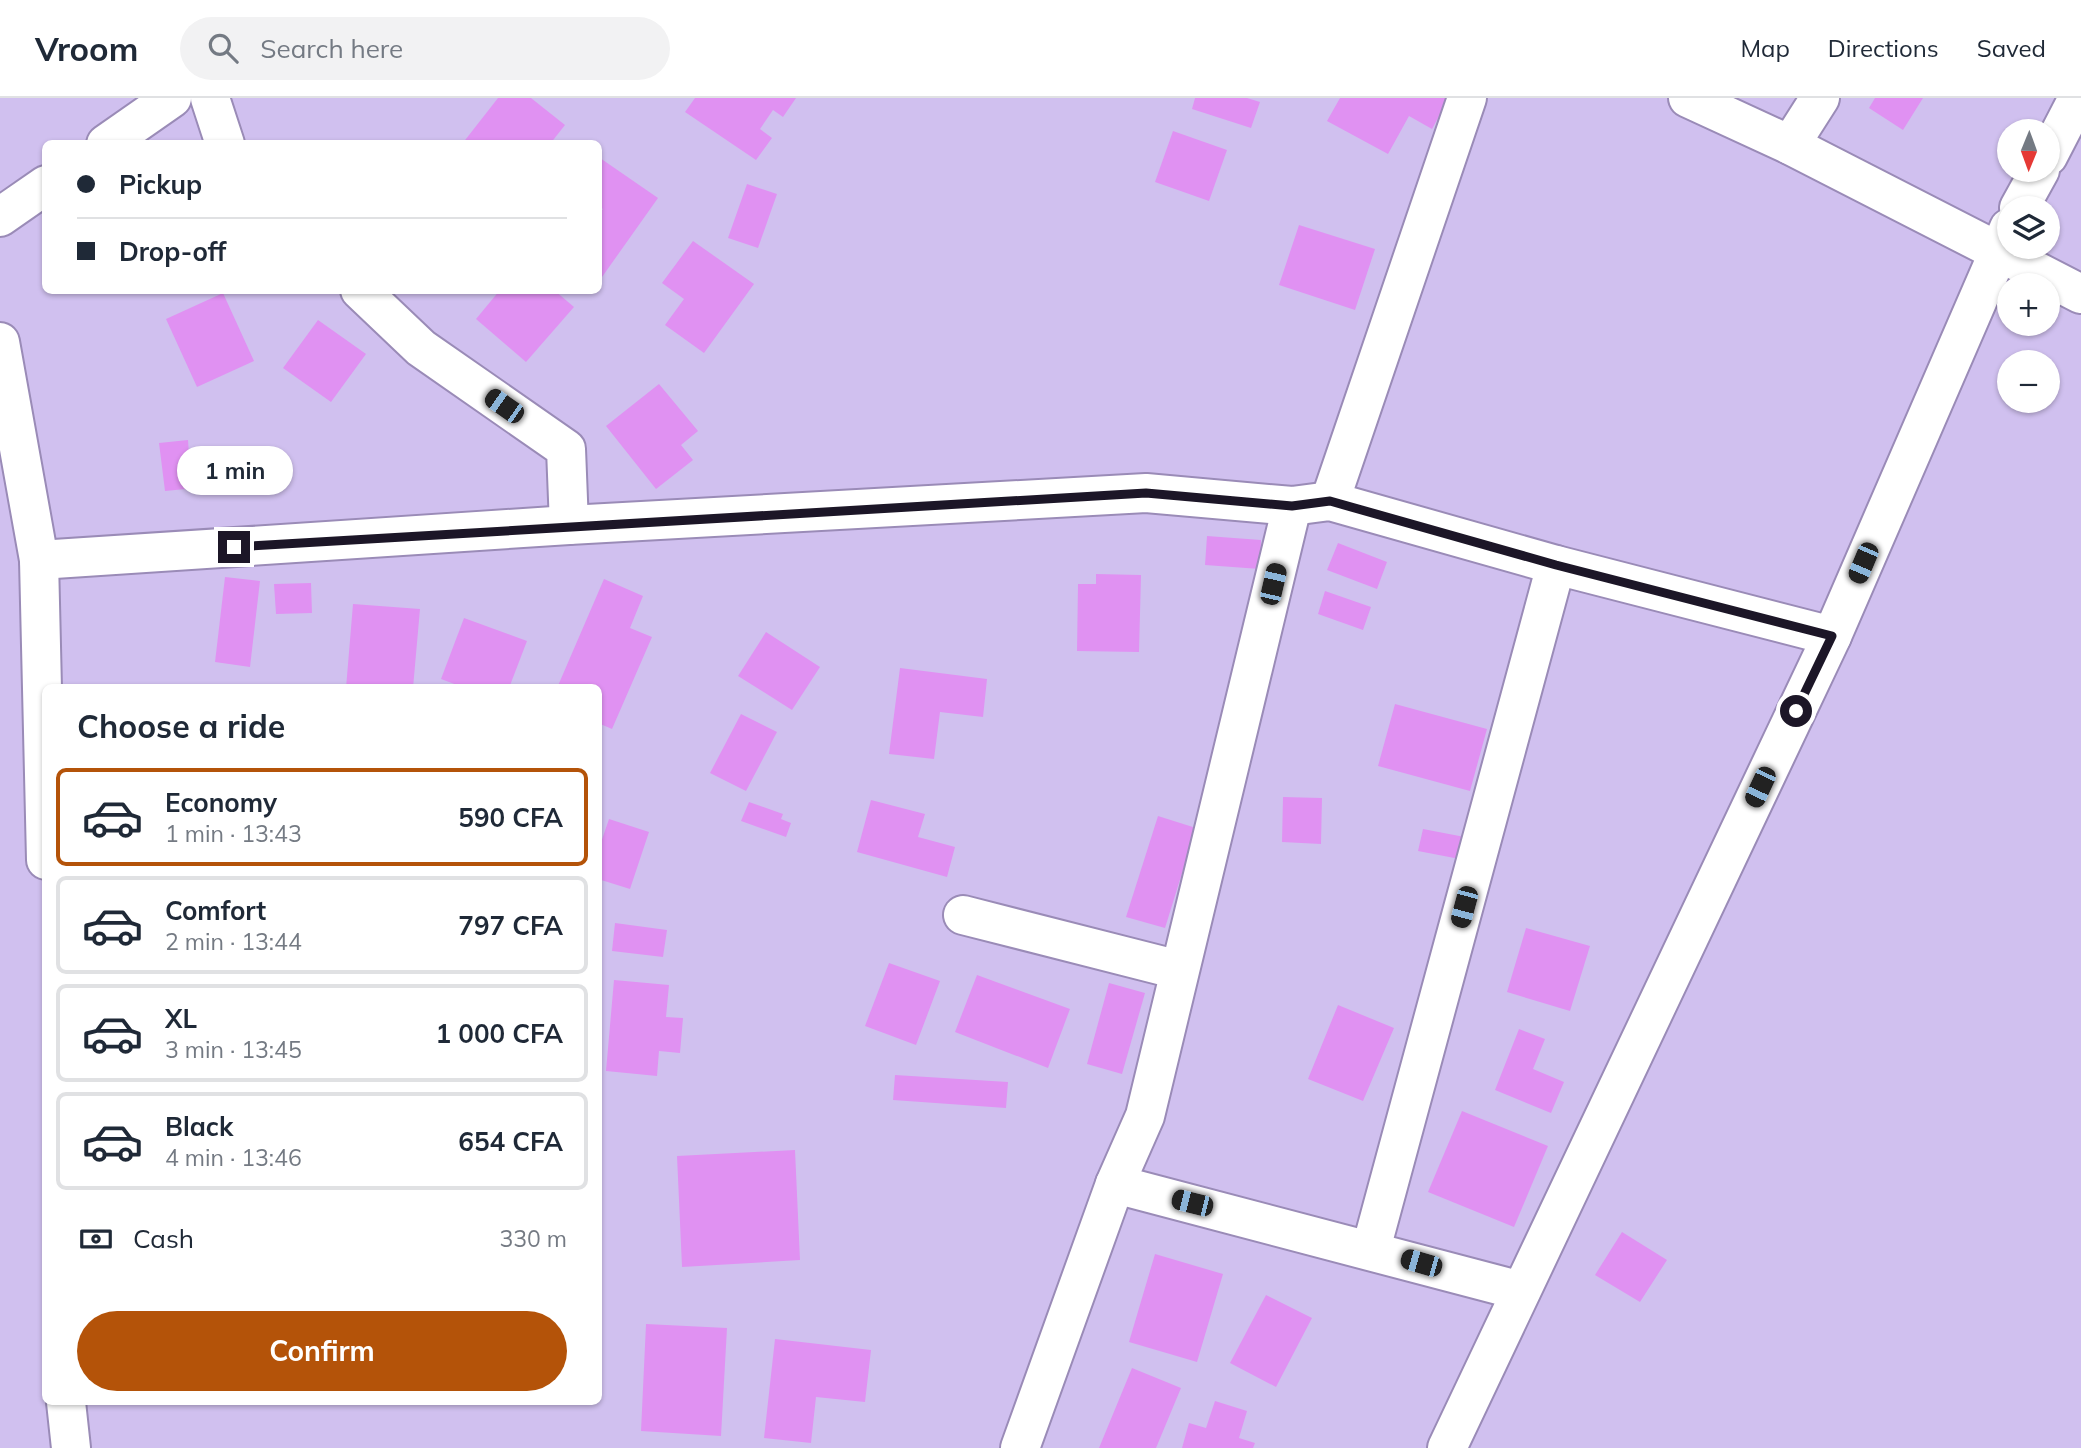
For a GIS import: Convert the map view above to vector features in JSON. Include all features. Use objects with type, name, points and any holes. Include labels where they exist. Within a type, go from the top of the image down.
[{"type":"street","points":[[112,140],[172,98]]},
{"type":"street","points":[[210,98],[224,140]]},
{"type":"street","points":[[1330,501],[1467,98]]},
{"type":"street","points":[[1688,98],[1997,235]]},
{"type":"street","points":[[1790,145],[1820,98]]},
{"type":"street","points":[[2060,133],[2078,98]]},
{"type":"street","points":[[0,217],[42,189]]},
{"type":"street","points":[[1447,1448],[1832,636],[1997,252]]},
{"type":"street","points":[[2032,259],[2081,294]]},
{"type":"street","points":[[364,294],[421,348],[566,449],[569,525]]},
{"type":"street","points":[[0,342],[39,560],[42,689]]},
{"type":"street","points":[[39,560],[569,525],[1146,493],[1292,506],[1330,501],[1556,565],[1832,636]]},
{"type":"street","points":[[1020,1448],[1115,1184],[1145,1116],[1178,970],[1292,506]]},
{"type":"street","points":[[1371,1250],[1556,565]]},
{"type":"street","points":[[963,915],[1178,970]]},
{"type":"street","points":[[1115,1184],[1521,1291]]},
{"type":"street","points":[[66,1405],[71,1448]]},
{"type":"building","points":[[498,98],[531,98],[565,125],[553,140],[465,140]]},
{"type":"building","points":[[695,98],[796,98],[783,117],[773,110],[760,129],[772,138],[756,160],[685,112]]},
{"type":"building","points":[[1195,98],[1247,98],[1260,102],[1251,128],[1192,109]]},
{"type":"building","points":[[1340,98],[1449,98],[1432,129],[1409,116],[1388,154],[1327,121]]},
{"type":"building","points":[[1875,98],[1923,98],[1903,130],[1869,108]]},
{"type":"building","points":[[1173,131],[1227,150],[1209,201],[1155,182]]},
{"type":"building","points":[[602,159],[658,198],[602,277],[602,210]]},
{"type":"building","points":[[747,184],[777,194],[758,248],[728,238]]},
{"type":"building","points":[[1299,225],[1375,249],[1355,310],[1279,285]]},
{"type":"building","points":[[693,241],[754,284],[704,353],[665,325],[684,299],[662,283]]},
{"type":"building","points":[[223,294],[254,361],[197,387],[166,319]]},
{"type":"building","points":[[497,294],[559,294],[574,307],[526,362],[476,319]]},
{"type":"building","points":[[318,320],[366,354],[331,402],[283,368]]},
{"type":"building","points":[[659,384],[698,431],[681,445],[693,460],[656,489],[606,426]]},
{"type":"building","points":[[188,440],[189,455],[234,450],[238,484],[165,491],[159,443]]},
{"type":"building","points":[[1207,536],[1261,540],[1260,569],[1205,565]]},
{"type":"building","points":[[1338,543],[1387,562],[1377,589],[1327,570]]},
{"type":"building","points":[[1096,574],[1141,575],[1139,652],[1077,651],[1078,584],[1096,584]]},
{"type":"building","points":[[225,577],[260,581],[250,667],[215,662]]},
{"type":"building","points":[[604,579],[643,596],[630,628],[652,637],[612,729],[602,725],[602,684],[559,684]]},
{"type":"building","points":[[311,583],[312,613],[276,614],[274,584]]},
{"type":"building","points":[[1325,591],[1371,607],[1363,630],[1318,614]]},
{"type":"building","points":[[353,604],[420,609],[413,684],[346,684]]},
{"type":"building","points":[[464,618],[527,641],[511,684],[454,684],[441,679]]},
{"type":"building","points":[[766,632],[820,667],[792,710],[738,676]]},
{"type":"building","points":[[900,668],[987,679],[983,717],[940,712],[934,759],[889,754]]},
{"type":"building","points":[[1395,704],[1487,729],[1470,791],[1378,766]]},
{"type":"building","points":[[741,714],[777,732],[746,791],[710,773]]},
{"type":"building","points":[[1283,797],[1322,798],[1321,844],[1282,842]]},
{"type":"building","points":[[871,800],[925,814],[918,837],[955,847],[947,877],[857,852]]},
{"type":"building","points":[[749,802],[783,814],[781,819],[791,823],[786,837],[741,821]]},
{"type":"building","points":[[1158,816],[1196,828],[1165,928],[1126,917]]},
{"type":"building","points":[[609,819],[649,832],[630,889],[602,880],[602,839]]},
{"type":"building","points":[[1423,829],[1475,839],[1470,861],[1418,851]]},
{"type":"building","points":[[615,923],[667,930],[663,957],[612,951]]},
{"type":"building","points":[[1526,928],[1590,946],[1570,1011],[1507,992]]},
{"type":"building","points":[[889,963],[940,981],[916,1045],[865,1026]]},
{"type":"building","points":[[977,975],[1070,1009],[1048,1068],[955,1032]]},
{"type":"building","points":[[614,980],[669,985],[666,1017],[683,1018],[680,1053],[659,1051],[657,1076],[606,1071]]},
{"type":"building","points":[[1109,983],[1145,993],[1122,1074],[1087,1064]]},
{"type":"building","points":[[1338,1005],[1394,1028],[1363,1101],[1308,1079]]},
{"type":"building","points":[[1519,1029],[1545,1039],[1533,1069],[1564,1082],[1551,1113],[1495,1090]]},
{"type":"building","points":[[895,1075],[1008,1082],[1006,1108],[893,1100]]},
{"type":"building","points":[[1462,1111],[1548,1146],[1514,1227],[1428,1192]]},
{"type":"building","points":[[795,1150],[800,1260],[682,1267],[677,1156]]},
{"type":"building","points":[[1622,1232],[1667,1260],[1640,1302],[1595,1275]]},
{"type":"building","points":[[1155,1254],[1223,1274],[1197,1362],[1129,1342]]},
{"type":"building","points":[[1266,1295],[1312,1318],[1276,1387],[1230,1363]]},
{"type":"building","points":[[646,1324],[727,1328],[721,1436],[641,1431]]},
{"type":"building","points":[[775,1339],[871,1350],[865,1402],[816,1397],[811,1443],[764,1438]]},
{"type":"building","points":[[1132,1368],[1181,1388],[1156,1448],[1099,1448]]},
{"type":"building","points":[[1215,1401],[1247,1411],[1239,1438],[1255,1443],[1253,1448],[1182,1448],[1189,1423],[1206,1428]]},
{"type":"route","points":[[234,547],[569,525],[1146,493],[1292,506],[1330,501],[1556,565],[1832,636],[1796,711]]}]
